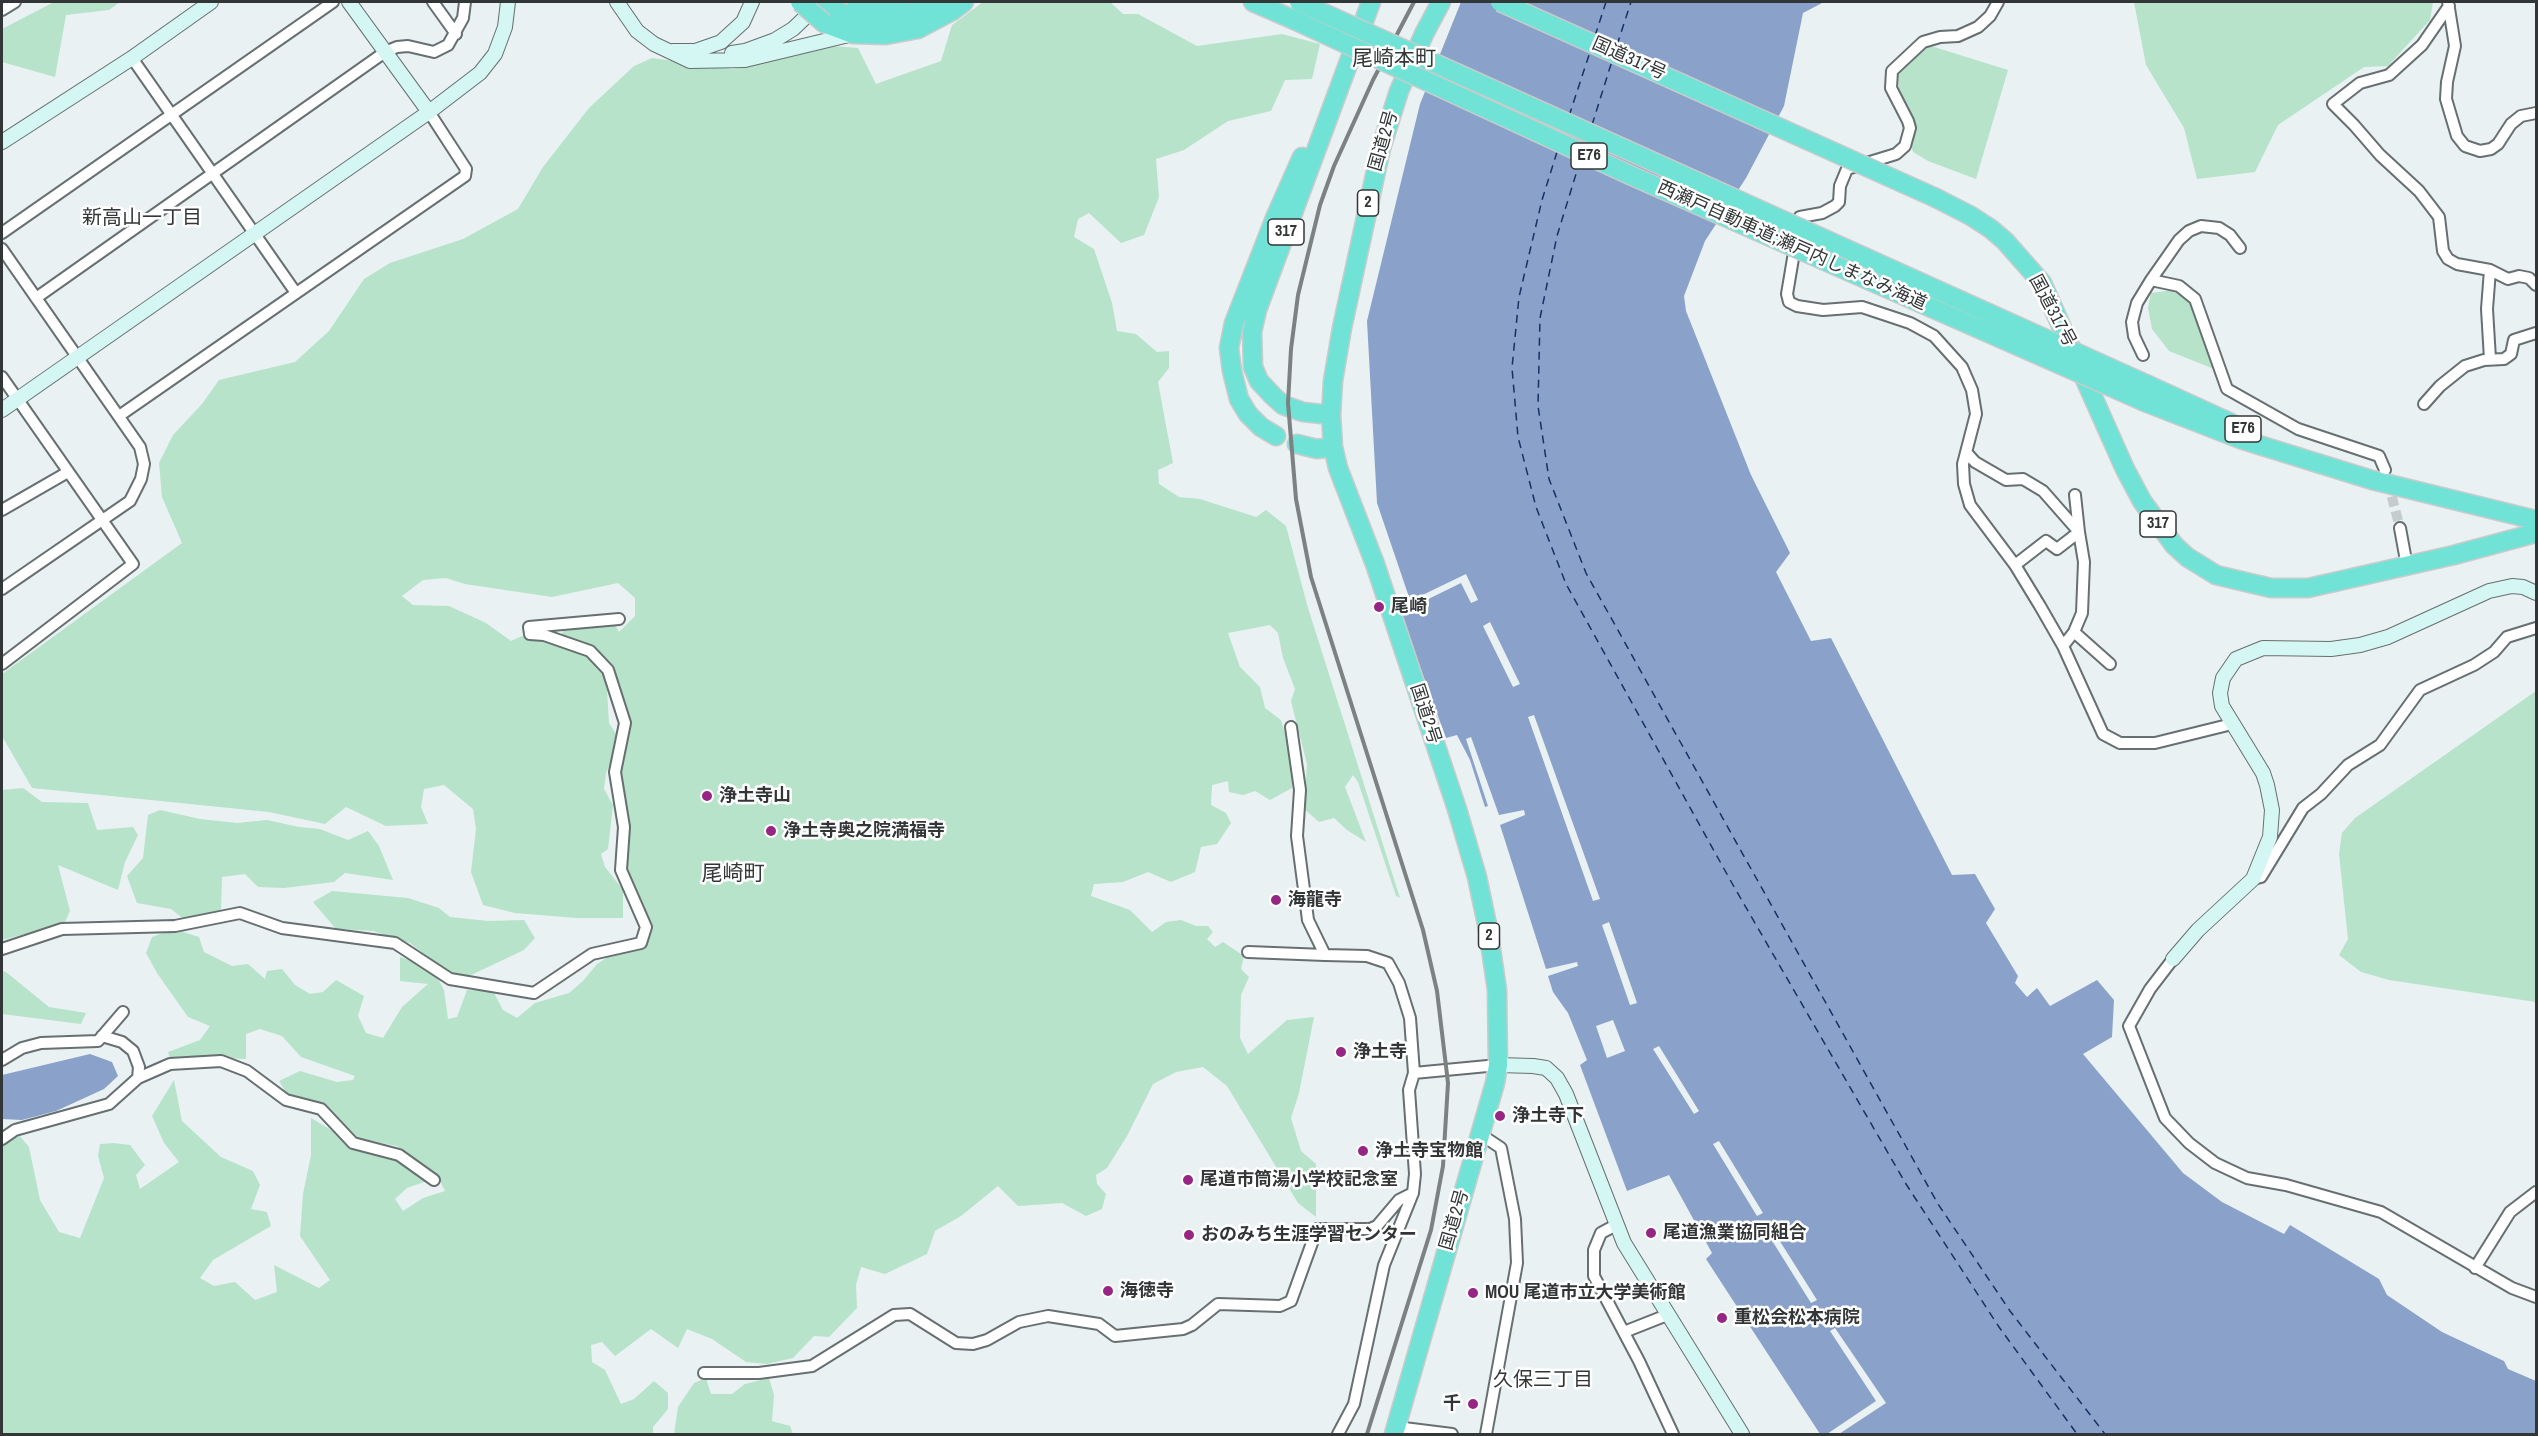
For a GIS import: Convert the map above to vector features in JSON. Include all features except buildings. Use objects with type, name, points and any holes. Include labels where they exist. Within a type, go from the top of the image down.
[{"type":"highway","points":[[800,2],[848,16],[868,19],[906,15],[940,2]]},
{"type":"highway","points":[[856,2],[869,4],[901,2]]},
{"type":"highway","points":[[824,9],[852,34],[886,35],[918,29],[964,2]]},
{"type":"highway","name":"西瀬戸自動車道;瀬戸内しまなみ海道","points":[[1253,2],[1630,175],[2147,393]]},
{"type":"highway","name":"西瀬戸自動車道;瀬戸内しまなみ海道","points":[[1299,2],[2147,393],[2243,440],[2420,494],[2533,524]]},
{"type":"highway","name":"国道2号","points":[[1395,1431],[1498,1065],[1497,990],[1488,929],[1457,809],[1404,648],[1345,489],[1333,447],[1331,415],[1342,328],[1381,148],[1399,91],[1441,2]]},
{"type":"highway","name":"国道317号","points":[[1500,2],[1776,124],[1936,198],[1991,229],[2005,241],[2042,283],[2138,493],[2160,527],[2187,557],[2216,575],[2271,588],[2318,587],[2407,566],[2533,524]]},
{"type":"highway","name":"317","points":[[1331,415],[1302,412],[1283,405],[1273,396],[1259,381],[1253,367],[1252,332],[1257,310],[1370,4]]},
{"type":"highway","name":"317","points":[[1276,436],[1261,427],[1248,414],[1239,399],[1229,348],[1234,323],[1275,218],[1370,4]]},
{"type":"highway","points":[[1297,444],[1317,449],[1333,447]]},
{"type":"street","points":[[2,10],[15,2]]},
{"type":"street","points":[[2,142],[132,58],[211,2]]},
{"type":"street","points":[[2,233],[333,2]]},
{"type":"street","points":[[119,416],[465,176],[466,169],[429,112],[350,2]]},
{"type":"street","points":[[433,2],[456,34]]},
{"type":"street","points":[[36,298],[385,52],[397,47],[408,46],[434,52],[448,45],[463,18],[465,2]]},
{"type":"street","points":[[2,410],[429,112],[480,73],[495,54],[505,27],[508,2]]},
{"type":"street","points":[[616,2],[637,31],[654,44],[690,61],[745,60],[852,34]]},
{"type":"street","points":[[668,51],[695,51],[721,42],[743,22],[752,2]]},
{"type":"street","points":[[714,55],[767,35],[788,23],[811,2]]},
{"type":"street","points":[[1998,2],[1990,16],[1978,27],[1958,36],[1940,37],[1923,42],[1892,71],[1891,88],[1910,128],[1905,146],[1896,154],[1847,169],[1840,186],[1839,202],[1836,206],[1822,213],[1800,217],[1787,294],[1789,302],[1797,306],[1823,310],[1862,307],[1910,323],[1934,336],[1962,367],[1972,390],[1976,423],[1966,452],[1963,473],[1970,505],[2015,566],[2063,646],[2103,734],[2112,740],[2131,744],[2155,743],[2232,724]]},
{"type":"street","points":[[2449,4],[2455,46],[2447,82],[2446,99],[2457,136],[2464,146],[2480,151],[2491,149],[2498,144],[2511,124],[2521,116],[2536,113]]},
{"type":"street","points":[[2449,4],[2422,45],[2389,75],[2360,83],[2333,104],[2380,155],[2419,191],[2439,217],[2443,250],[2448,259],[2457,264],[2490,270],[2508,279],[2519,276],[2529,278],[2536,285]]},
{"type":"street","points":[[668,51],[714,55],[745,51],[775,40],[824,9]]},
{"type":"street","points":[[132,58],[296,293]]},
{"type":"street","points":[[2143,355],[2134,336],[2132,322],[2137,303],[2179,240],[2189,231],[2201,226],[2218,228],[2230,235],[2240,248]]},
{"type":"street","points":[[2,249],[140,447],[144,464],[141,479],[130,501],[2,589]]},
{"type":"street","points":[[2490,270],[2487,309],[2490,359]]},
{"type":"street","points":[[2151,280],[2179,286],[2195,298],[2227,388],[2298,429],[2379,456],[2385,470]]},
{"type":"street","points":[[2424,405],[2440,386],[2465,366],[2490,359],[2504,359],[2511,354],[2514,340],[2536,333]]},
{"type":"street","points":[[2,376],[132,564],[2,664]]},
{"type":"street","points":[[1966,452],[1975,462],[2006,480],[2023,479],[2043,491],[2079,532]]},
{"type":"street","points":[[2,510],[68,472]]},
{"type":"street","points":[[2063,646],[2074,632],[2082,613],[2084,562],[2075,495]]},
{"type":"street","points":[[2400,528],[2407,566]]},
{"type":"street","points":[[2015,566],[2046,540],[2057,549],[2079,532]]},
{"type":"street","points":[[2536,593],[2523,587],[2512,586],[2488,591],[2388,637],[2360,645],[2331,649],[2263,648],[2236,658],[2223,678],[2220,693],[2222,706],[2263,773],[2271,799],[2270,837],[2253,879],[2198,930],[2173,959],[2150,989],[2129,1026],[2164,1118],[2215,1163],[2247,1178],[2286,1185],[2381,1212],[2433,1240],[2475,1268],[2512,1288],[2536,1297]]},
{"type":"street","points":[[2,949],[62,929],[175,926],[240,913],[282,928],[395,943],[450,979],[534,993],[592,954],[641,943],[646,927],[621,870],[624,826],[615,772],[625,723],[608,670],[590,651],[544,635],[530,634],[530,627],[618,619]]},
{"type":"street","points":[[2253,879],[2261,878],[2302,808],[2321,794],[2348,765],[2380,745],[2420,690],[2474,665],[2494,652],[2507,637],[2536,628]]},
{"type":"street","points":[[2074,632],[2110,664]]},
{"type":"street","points":[[1291,727],[1300,790],[1298,836],[1308,920],[1325,955]]},
{"type":"street","points":[[1248,952],[1367,956],[1388,963],[1399,983],[1410,1018],[1414,1073],[1409,1090],[1415,1174],[1413,1193],[1384,1265],[1354,1404],[1338,1434]]},
{"type":"street","points":[[2,1060],[22,1048],[32,1046],[98,1041],[123,1012]]},
{"type":"street","points":[[102,1036],[122,1042],[133,1051],[139,1067],[138,1078]]},
{"type":"street","points":[[2,1139],[15,1130],[109,1104],[138,1078],[170,1064],[221,1061],[247,1071],[286,1100],[321,1109],[353,1143],[399,1155],[434,1180]]},
{"type":"street","points":[[1414,1073],[1498,1065],[1533,1066],[1546,1068],[1557,1078],[1566,1094],[1624,1243],[1742,1434]]},
{"type":"street","points":[[1480,1134],[1501,1148],[1515,1219],[1516,1263],[1486,1434]]},
{"type":"street","points":[[2475,1268],[2510,1212],[2536,1192]]},
{"type":"street","points":[[704,1373],[759,1374],[812,1366],[894,1315],[910,1314],[956,1343],[973,1344],[987,1340],[1020,1322],[1048,1316],[1099,1324],[1115,1336],[1183,1329],[1192,1325],[1218,1304],[1280,1306],[1290,1302],[1317,1229],[1370,1229],[1377,1226],[1399,1200],[1413,1193]]},
{"type":"street","points":[[1616,1225],[1601,1233],[1594,1250],[1594,1276],[1673,1434]]},
{"type":"street","points":[[1624,1332],[1667,1315]]},
{"type":"street","points":[[1395,1431],[1452,1434]]},
{"type":"green space","points":[[54,2],[120,2],[109,10],[66,15],[55,77],[2,62],[2,29]]},
{"type":"green space","points":[[983,2],[1110,2],[1123,14],[1138,14],[1197,46],[1282,34],[1320,44],[1312,79],[1285,80],[1271,111],[1228,121],[1184,150],[1156,159],[1159,197],[1144,235],[1121,243],[1089,213],[1078,219],[1074,237],[1094,249],[1112,303],[1117,331],[1136,334],[1157,352],[1169,351],[1169,368],[1158,382],[1173,463],[1158,470],[1159,484],[1179,497],[1200,499],[1256,517],[1266,510],[1286,526],[1308,608],[1400,898],[1396,896],[1358,782],[1353,775],[1345,787],[1366,842],[1334,818],[1319,822],[1304,809],[1307,764],[1291,701],[1295,689],[1283,658],[1278,633],[1270,625],[1228,633],[1240,667],[1260,687],[1265,708],[1281,720],[1292,757],[1292,788],[1270,800],[1255,791],[1243,795],[1229,792],[1228,781],[1212,785],[1211,805],[1226,813],[1231,823],[1217,844],[1201,847],[1195,872],[1171,882],[1148,872],[1123,882],[1094,884],[1091,896],[1130,910],[1152,932],[1166,922],[1181,920],[1196,926],[1208,926],[1213,932],[1207,939],[1215,947],[1223,942],[1244,956],[1241,969],[1249,977],[1241,995],[1240,1038],[1248,1054],[1287,1020],[1314,1017],[1299,1093],[1291,1118],[1301,1151],[1316,1164],[1316,1217],[1298,1203],[1227,1086],[1203,1067],[1176,1072],[1153,1084],[1127,1136],[1107,1168],[1096,1175],[1097,1184],[1106,1194],[1102,1209],[1086,1216],[1062,1203],[1018,1206],[998,1186],[961,1216],[935,1231],[927,1254],[885,1274],[861,1267],[856,1285],[857,1308],[829,1337],[814,1336],[793,1358],[767,1364],[746,1362],[712,1339],[687,1329],[678,1348],[651,1329],[615,1356],[602,1342],[591,1345],[592,1362],[605,1370],[621,1404],[634,1399],[654,1381],[668,1393],[668,1409],[653,1427],[653,1434],[2,1434],[2,1145],[20,1136],[29,1147],[40,1200],[59,1232],[80,1238],[104,1178],[98,1156],[100,1144],[130,1145],[145,1165],[136,1175],[140,1189],[179,1162],[164,1143],[152,1116],[174,1080],[182,1121],[221,1157],[253,1171],[260,1185],[251,1209],[267,1212],[271,1226],[213,1260],[200,1278],[214,1286],[235,1282],[255,1300],[277,1292],[274,1265],[319,1288],[330,1280],[300,1236],[303,1194],[311,1155],[311,1118],[336,1133],[353,1148],[392,1158],[427,1181],[407,1188],[395,1199],[403,1211],[423,1198],[445,1191],[436,1173],[397,1146],[356,1138],[323,1105],[289,1097],[279,1081],[300,1071],[337,1082],[353,1080],[355,1076],[301,1057],[282,1036],[260,1029],[246,1034],[246,1059],[171,1061],[168,1052],[200,1040],[210,1026],[188,1017],[157,973],[146,953],[152,937],[174,929],[199,937],[204,952],[232,966],[248,964],[265,979],[267,971],[282,969],[295,985],[310,994],[323,992],[336,980],[364,996],[358,1016],[366,1033],[383,1038],[402,1007],[428,984],[400,981],[400,957],[417,963],[436,975],[444,990],[448,1019],[457,1017],[467,990],[493,991],[503,1010],[517,1018],[535,1003],[569,993],[597,964],[608,957],[643,946],[649,927],[624,869],[618,772],[629,723],[611,668],[561,635],[565,628],[615,625],[619,632],[635,616],[635,598],[618,583],[552,597],[465,584],[446,578],[423,580],[402,596],[413,605],[449,606],[486,623],[511,641],[522,636],[541,638],[590,656],[606,675],[609,723],[618,737],[614,756],[606,773],[604,789],[613,805],[608,849],[601,854],[605,867],[623,890],[623,918],[576,918],[515,913],[483,905],[471,872],[476,829],[473,809],[444,785],[424,789],[421,807],[428,824],[386,826],[346,807],[325,824],[269,812],[32,788],[2,736],[2,674],[182,543],[162,497],[159,463],[173,435],[202,404],[219,380],[295,362],[329,331],[364,279],[390,263],[463,239],[518,209],[543,167],[589,108],[634,66],[652,58],[733,69],[832,46],[858,48],[876,84],[941,61],[952,25]]},
{"type":"green space","points":[[2134,2],[2433,2],[2430,20],[2388,66],[2364,67],[2278,125],[2255,172],[2197,179],[2184,128],[2146,65]]},
{"type":"green space","points":[[1931,46],[2008,70],[1976,179],[1928,161],[1913,152],[1899,100],[1898,62]]},
{"type":"green space","points":[[2175,290],[2191,301],[2214,369],[2169,351],[2152,329],[2148,308],[2151,293]]},
{"type":"green space","points":[[2536,691],[2536,1002],[2389,980],[2361,972],[2339,955],[2348,939],[2339,854],[2342,833],[2355,818]]},
{"type":"green space","points":[[23,788],[42,802],[88,803],[97,830],[133,827],[138,835],[125,862],[118,890],[58,865],[70,911],[64,924],[2,940],[2,790]]},
{"type":"green space","points":[[160,810],[200,819],[237,823],[267,820],[320,829],[348,840],[368,831],[379,846],[393,880],[345,873],[334,882],[284,888],[258,887],[245,874],[222,877],[221,911],[185,920],[171,909],[137,903],[127,876],[143,858],[148,815]]},
{"type":"green space","points":[[332,891],[408,898],[439,908],[450,917],[488,921],[524,920],[535,938],[524,950],[469,976],[453,976],[410,943],[373,931],[336,929],[313,902]]},
{"type":"green space","points":[[2,971],[49,1007],[86,1013],[81,1024],[2,1014]]},
{"type":"green space","points":[[706,1378],[711,1394],[732,1394],[745,1384],[769,1378],[774,1395],[772,1421],[790,1426],[793,1434],[674,1434],[678,1407],[694,1383]]},
{"type":"water","points":[[1461,2],[1824,2],[1803,13],[1784,106],[1746,178],[1705,241],[1684,296],[1686,311],[1751,475],[1790,553],[1776,572],[1811,641],[1831,638],[1952,875],[1975,874],[1995,909],[1986,923],[2018,976],[2015,983],[2027,997],[2037,988],[2050,1006],[2097,980],[2114,1000],[2112,1037],[2083,1054],[2183,1173],[2222,1202],[2284,1234],[2290,1225],[2379,1279],[2387,1295],[2442,1332],[2504,1361],[2508,1369],[2536,1381],[2536,1434],[1820,1434],[1706,1259],[1712,1253],[1669,1175],[1627,1191],[1580,1065],[1587,1060],[1568,1013],[1553,992],[1548,976],[1578,966],[1577,962],[1546,969],[1500,825],[1525,815],[1524,810],[1499,815],[1471,737],[1466,739],[1488,806],[1485,807],[1470,760],[1457,735],[1446,738],[1397,604],[1410,600],[1377,503],[1367,321],[1420,104]]},
{"type":"water","points":[[90,1054],[112,1062],[118,1076],[104,1089],[56,1111],[22,1120],[2,1119],[2,1075]]},
{"type":"pier","points":[[1466,574],[1478,600],[1471,603],[1461,583],[1410,608],[1408,602]]},
{"type":"pier","points":[[1490,622],[1520,684],[1513,687],[1483,626]]},
{"type":"pier","points":[[1534,715],[1600,899],[1593,901],[1528,717]]},
{"type":"pier","points":[[1609,922],[1637,1003],[1630,1005],[1602,925]]},
{"type":"pier","points":[[1613,1020],[1625,1051],[1607,1058],[1596,1026]]},
{"type":"pier","points":[[1659,1046],[1699,1111],[1694,1114],[1653,1049]]},
{"type":"pier","points":[[1719,1141],[1763,1213],[1757,1216],[1713,1144]]},
{"type":"pier","points":[[1776,1235],[1817,1300],[1811,1303],[1771,1239]]},
{"type":"pier","points":[[1835,1328],[1886,1403],[1839,1434],[1827,1434],[1876,1401],[1830,1331]]},
{"type":"ferry route","points":[[1595,36],[1606,2]]},
{"type":"ferry route","points":[[1617,45],[1631,2]]},
{"type":"ferry route","points":[[1569,116],[1590,52]]},
{"type":"ferry route","points":[[1592,125],[1612,61]]},
{"type":"ferry route","points":[[1557,152],[1542,200],[1519,297],[1512,368],[1518,437],[1536,507],[1566,584],[1733,885],[1906,1184],[1999,1327],[2077,1434]]},
{"type":"ferry route","points":[[1580,161],[1557,236],[1540,318],[1538,406],[1549,479],[1586,573],[1938,1204],[2010,1311],[2105,1434]]},
{"type":"tunnel","points":[[2388,482],[2400,528]]},
{"type":"railway","points":[[1367,1434],[1431,1230],[1443,1166],[1448,1083],[1437,991],[1423,930],[1311,577],[1296,499],[1288,403],[1291,349],[1298,295],[1320,205],[1334,166],[1373,80],[1414,2]]},
{"type":"place","name":"尾崎","points":[[1379,607]]},
{"type":"place","name":"浄土寺山","points":[[707,796]]},
{"type":"place","name":"浄土寺奥之院満福寺","points":[[771,831]]},
{"type":"place","name":"海龍寺","points":[[1276,900]]},
{"type":"place","name":"浄土寺","points":[[1341,1052]]},
{"type":"place","name":"浄土寺下","points":[[1500,1116]]},
{"type":"place","name":"浄土寺宝物館","points":[[1363,1151]]},
{"type":"place","name":"尾道市筒湯小学校記念室","points":[[1188,1180]]},
{"type":"place","name":"尾道漁業協同組合","points":[[1651,1233]]},
{"type":"place","name":"おのみち生涯学習センター","points":[[1189,1235]]},
{"type":"place","name":"海徳寺","points":[[1108,1291]]},
{"type":"place","name":"MOU 尾道市立大学美術館","points":[[1473,1293]]},
{"type":"place","name":"重松会松本病院","points":[[1722,1318]]},
{"type":"place","name":"千","points":[[1473,1404]]},
{"type":"district","name":"尾崎本町","points":[[1394,59]]},
{"type":"district","name":"新高山一丁目","points":[[142,219]]},
{"type":"district","name":"尾崎町","points":[[733,874]]},
{"type":"district","name":"久保三丁目","points":[[1543,1381]]}]
